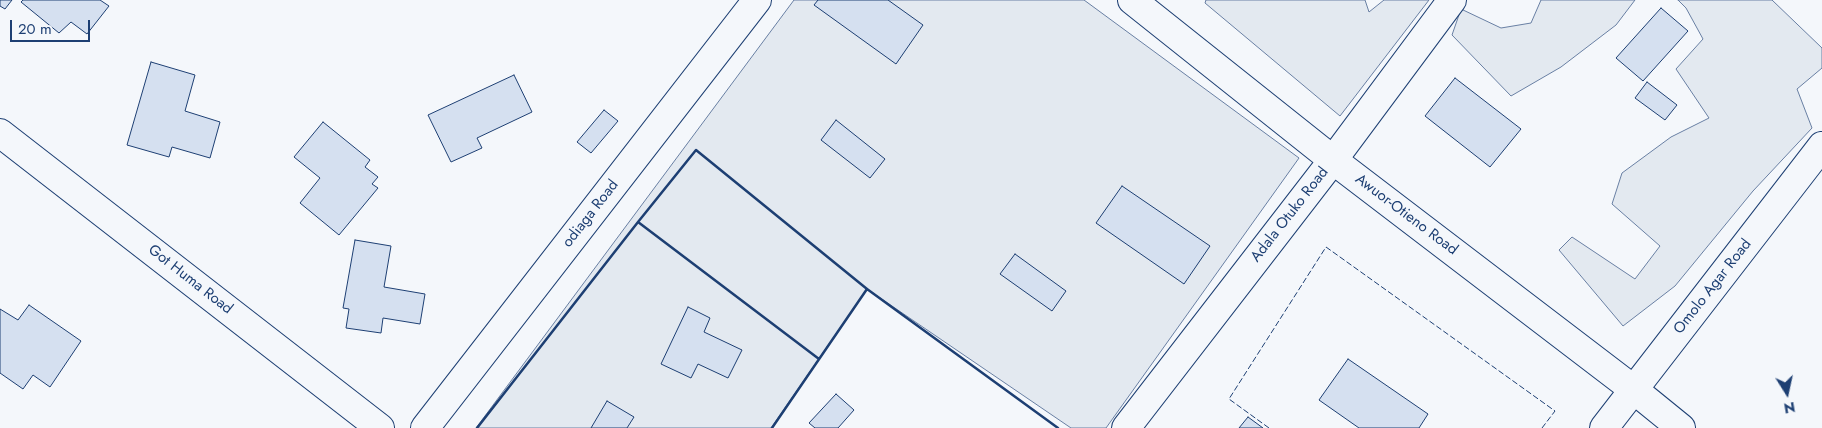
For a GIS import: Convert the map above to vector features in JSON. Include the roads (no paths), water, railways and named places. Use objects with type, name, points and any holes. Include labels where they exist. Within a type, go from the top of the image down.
[{"type":"main road","name":"odiaga Road","points":[[424,428],[757,0]]},
{"type":"main road","name":"Awuor-Otieno Road","points":[[1132,0],[1333,160],[1682,428]]},
{"type":"main road","name":"Adala Otuko Road","points":[[1126,428],[1333,160],[1452,0]]},
{"type":"main road","name":"Got Huma Road","points":[[0,133],[380,428]]},
{"type":"main road","name":"Omolo Agar Road","points":[[1604,428],[1822,146]]}]
